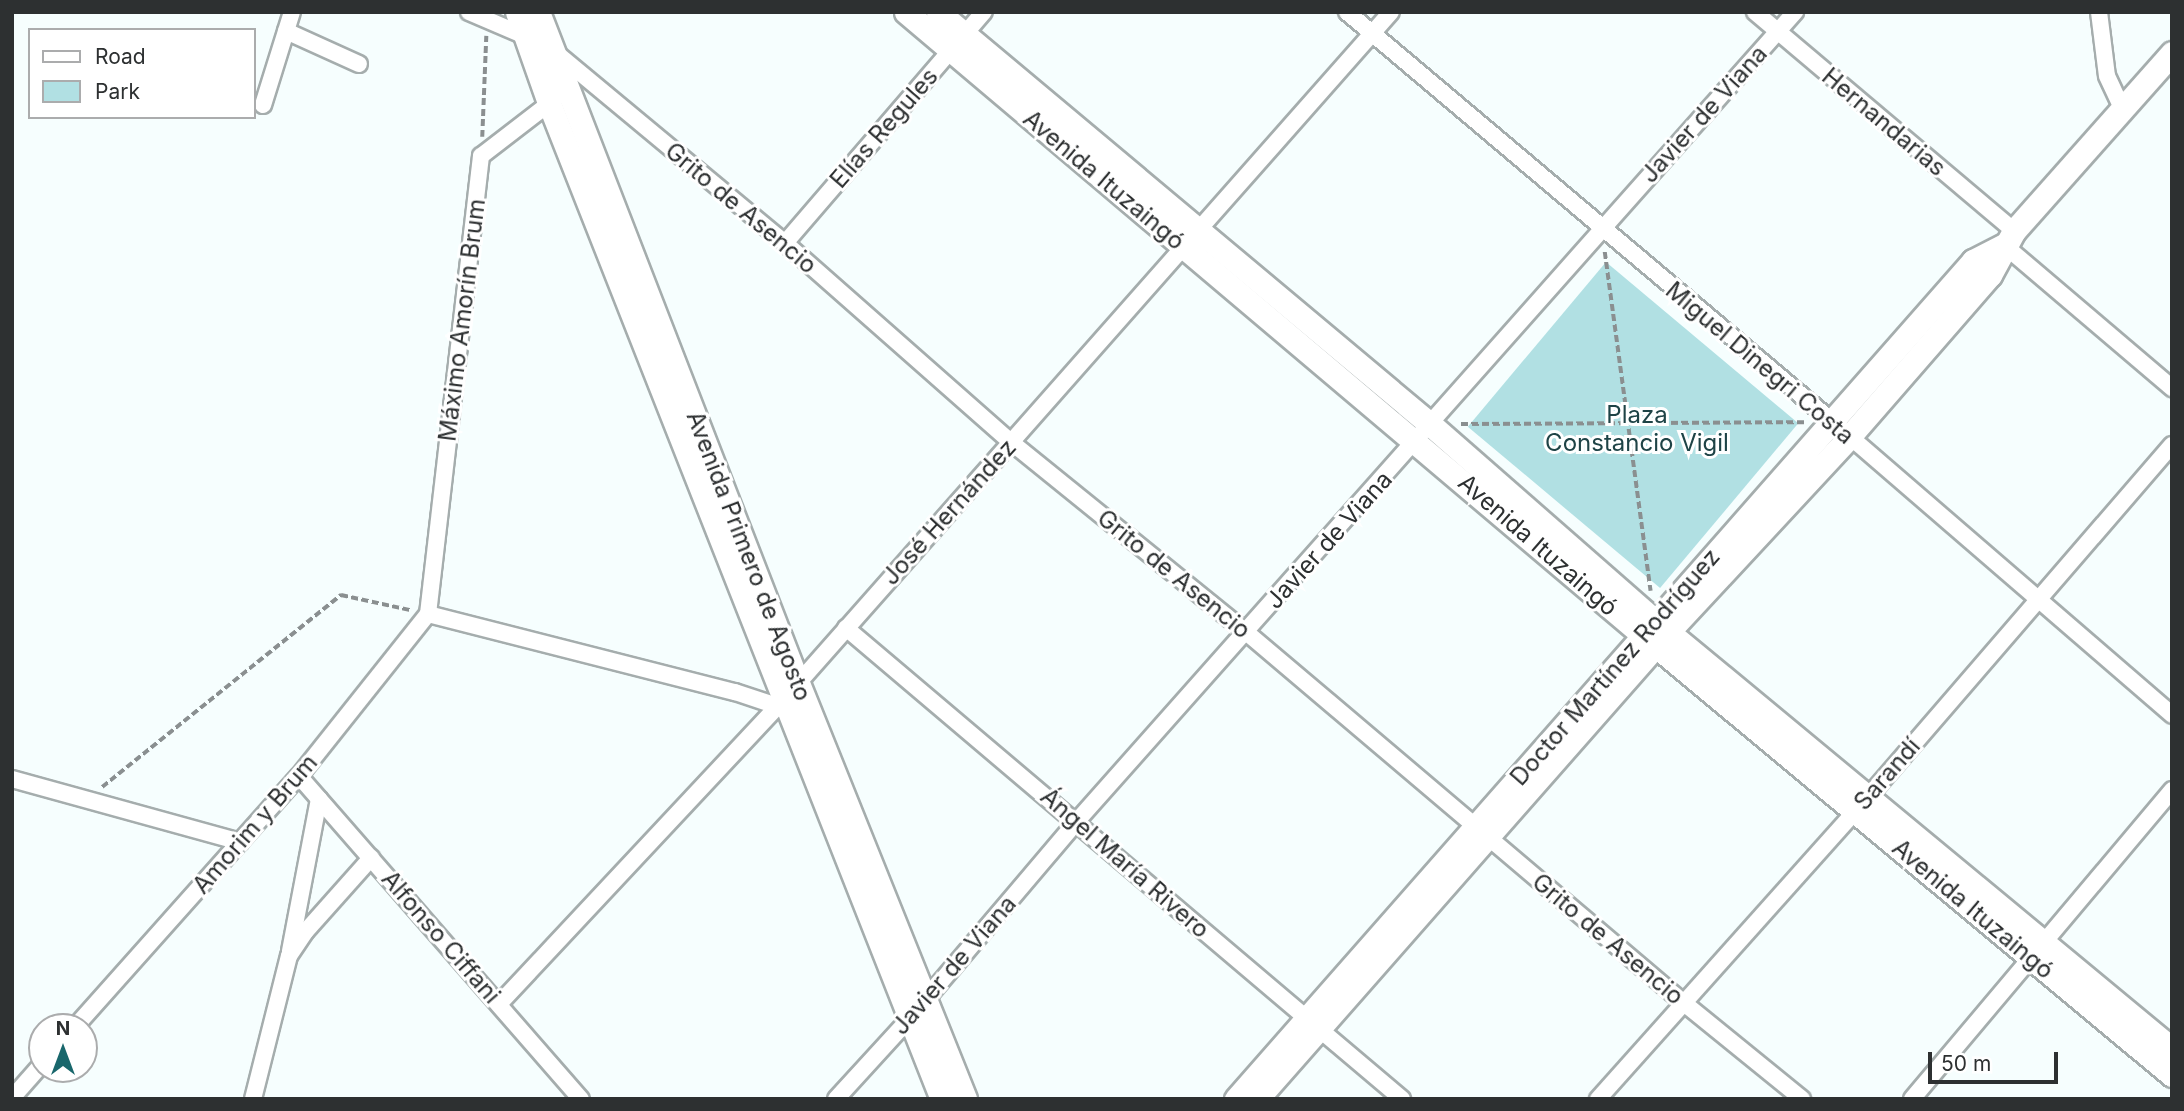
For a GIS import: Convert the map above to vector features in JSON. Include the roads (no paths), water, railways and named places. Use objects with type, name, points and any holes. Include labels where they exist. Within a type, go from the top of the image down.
[{"type":"street","points":[[263,105],[292,12]]},
{"type":"street","name":"Grito de Asencio","points":[[469,12],[548,46],[785,243],[1012,442],[1246,632],[1684,1003],[1802,1099]]},
{"type":"street","name":"Avenida Primero de Agosto","points":[[517,12],[524,36],[558,96],[942,1099]]},
{"type":"street","name":"Avenida Primero de Agosto","points":[[538,12],[558,96]]},
{"type":"street","name":"Avenida Ituzaingó","points":[[906,12],[958,42],[1861,804],[2039,951],[2172,1049]]},
{"type":"street","name":"Avenida Ituzaingó","points":[[939,12],[958,42]]},
{"type":"street","name":"Elías Regules","points":[[785,243],[984,12]]},
{"type":"street","name":"Miguel Dinegri Costa","points":[[1347,12],[1841,430],[2172,715]]},
{"type":"street","name":"José Hernández","points":[[499,1004],[787,695],[1391,12]]},
{"type":"street","name":"Hernandarias","points":[[1755,12],[2009,238],[2172,388]]},
{"type":"street","name":"Javier de Viana","points":[[835,1099],[911,1018],[1077,821],[1795,12]]},
{"type":"street","points":[[2099,12],[2107,76],[2122,108]]},
{"type":"street","points":[[286,32],[359,64]]},
{"type":"street","name":"Doctor Martínez Rodríguez","points":[[1236,1099],[1312,1024],[1656,633],[1841,430],[1973,261],[2009,238],[2171,56]]},
{"type":"street","points":[[558,96],[586,77]]},
{"type":"street","name":"Máximo Amorín Brum","points":[[428,614],[481,156],[558,96]]},
{"type":"street","name":"Sarandí","points":[[1598,1099],[1861,804],[2172,445]]},
{"type":"street","points":[[428,614],[735,692],[787,695]]},
{"type":"street","name":"Amorim y Brum","points":[[87,1013],[299,776],[428,614]]},
{"type":"street","name":"Ángel María Rivero","points":[[846,628],[1402,1099]]},
{"type":"street","name":"Avenida Primero de Agosto","points":[[787,695],[927,999],[965,1099]]},
{"type":"street","name":"Alfonso Ciffani","points":[[299,776],[581,1099]]},
{"type":"street","points":[[12,779],[240,842]]},
{"type":"street","points":[[1912,1099],[2172,790]]},
{"type":"street","points":[[253,1099],[289,956],[319,799]]},
{"type":"street","points":[[289,956],[306,931],[371,858]]},
{"type":"street","name":"Avenida Ituzaingó","points":[[2039,951],[2172,1075]]},
{"type":"street","name":"Doctor Martínez Rodríguez","points":[[1257,1099],[1312,1024]]},
{"type":"street","points":[[12,1098],[28,1080]]},
{"type":"park label","name":"Plaza Constancio Vigil","points":[[1637,429]]}]
